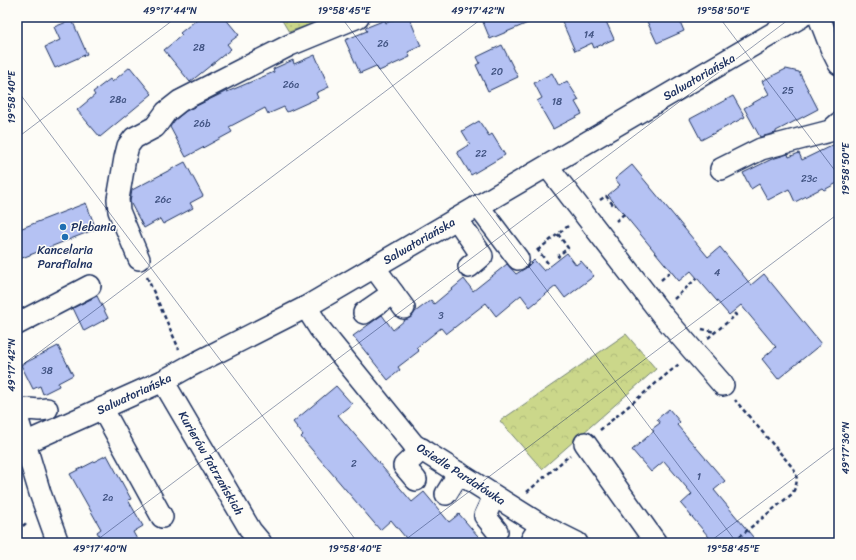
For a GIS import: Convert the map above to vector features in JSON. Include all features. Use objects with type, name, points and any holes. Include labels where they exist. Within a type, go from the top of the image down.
[{"type":"street","points":[[139,258],[119,212],[118,199],[128,146],[134,138],[155,127],[166,112],[180,101],[290,45],[358,17]]},
{"type":"street","name":"Salwatoriańska","points":[[25,443],[163,381],[306,307],[478,206],[548,167],[801,17]]},
{"type":"street","points":[[819,17],[837,62]]},
{"type":"street","points":[[721,169],[761,149],[830,131],[839,123]]},
{"type":"street","points":[[548,167],[663,316],[723,385]]},
{"type":"street","points":[[478,206],[518,259]]},
{"type":"street","points":[[457,219],[482,256],[470,266]]},
{"type":"street","points":[[364,313],[398,300],[374,267]]},
{"type":"street","points":[[17,324],[90,286]]},
{"type":"street","name":"Osiedle Pardałówka","points":[[306,307],[320,329],[414,445],[516,509],[537,534],[577,543]]},
{"type":"street","name":"Kurierów Tatrzańskich","points":[[163,381],[251,531],[261,543]]},
{"type":"street","points":[[47,408],[39,410],[28,409],[17,416],[40,493],[58,543]]},
{"type":"street","points":[[102,408],[162,516]]},
{"type":"street","points":[[586,442],[656,543]]},
{"type":"street","points":[[416,480],[404,466],[422,449]]},
{"type":"street","points":[[446,494],[459,473]]},
{"type":"street","points":[[494,496],[485,516],[497,531]]},
{"type":"path","points":[[603,198],[606,196],[614,206],[616,205]]},
{"type":"path","points":[[538,250],[572,222]]},
{"type":"path","points":[[558,234],[568,248],[558,256],[560,258]]},
{"type":"path","points":[[139,258],[188,367]]},
{"type":"path","points":[[663,316],[672,305],[673,299],[697,278]]},
{"type":"path","points":[[693,352],[736,315],[733,312]]},
{"type":"path","points":[[586,442],[676,367]]},
{"type":"path","points":[[723,385],[793,468],[796,474],[797,484],[792,494],[734,541]]},
{"type":"path","points":[[516,509],[527,491],[567,458]]},
{"type":"green space","points":[[280,17],[331,17],[289,32]]},
{"type":"green space","points":[[626,334],[656,369],[542,469],[500,421]]},
{"type":"building","points":[[200,17],[224,17],[239,35],[227,44],[231,49],[190,82],[164,50],[182,35],[180,33]]},
{"type":"building","points":[[400,17],[409,17],[421,46],[408,52],[410,57],[379,71],[376,66],[360,73],[345,40],[367,31],[365,28],[385,20],[386,23]]},
{"type":"building","points":[[481,17],[542,17],[490,39]]},
{"type":"building","points":[[560,17],[604,17],[614,39],[594,48],[592,43],[575,51]]},
{"type":"building","points":[[645,17],[678,17],[684,31],[657,43]]},
{"type":"building","points":[[72,20],[87,54],[55,68],[45,47],[60,40],[54,27]]},
{"type":"building","points":[[502,45],[518,77],[488,91],[476,65],[480,63],[477,57]]},
{"type":"building","points":[[315,55],[329,87],[316,93],[318,98],[287,112],[284,107],[268,114],[265,108],[229,127],[232,132],[186,157],[170,127],[175,120],[186,111],[227,91],[274,72],[273,69],[293,60],[294,64]]},
{"type":"building","points":[[130,67],[152,94],[100,137],[77,110],[95,95],[93,92],[110,79],[112,82]]},
{"type":"building","points":[[786,69],[799,72],[818,109],[776,131],[776,133],[760,137],[744,108],[769,94],[762,81]]},
{"type":"building","points":[[552,73],[559,86],[567,81],[579,100],[575,102],[582,114],[553,129],[537,101],[542,98],[534,83]]},
{"type":"building","points":[[733,96],[745,117],[701,140],[690,119]]},
{"type":"building","points":[[479,121],[489,136],[492,134],[505,155],[471,175],[457,152],[470,144],[462,131]]},
{"type":"building","points":[[839,142],[839,182],[824,190],[822,188],[795,202],[789,189],[768,200],[759,184],[751,189],[743,173],[772,159],[788,154],[789,157],[799,153],[802,160]]},
{"type":"building","points":[[185,162],[203,196],[190,203],[193,208],[163,224],[160,219],[144,228],[130,202],[132,190]]},
{"type":"building","points":[[632,165],[708,257],[720,247],[751,285],[764,274],[821,344],[778,379],[762,359],[776,347],[741,305],[729,315],[691,271],[679,281],[608,195],[620,185],[615,179]]},
{"type":"building","name":"Plebania","points":[[86,203],[96,229],[17,260],[17,230]]},
{"type":"building","points":[[567,253],[576,265],[581,261],[594,276],[565,298],[556,286],[530,307],[521,295],[496,316],[486,303],[446,334],[441,328],[416,348],[419,351],[398,367],[400,370],[388,380],[353,336],[382,315],[393,330],[431,300],[434,304],[464,279],[473,291],[507,264],[516,274],[526,268],[534,260],[544,271]]},
{"type":"building","points":[[97,296],[108,318],[84,331],[73,308]]},
{"type":"building","points":[[58,346],[73,375],[58,383],[59,386],[43,394],[40,386],[33,389],[21,365]]},
{"type":"building","points":[[336,386],[352,404],[338,415],[412,502],[424,492],[449,522],[459,514],[484,543],[410,543],[391,520],[380,530],[301,437],[303,435],[293,422]]},
{"type":"building","points":[[669,409],[680,422],[677,425],[725,481],[714,490],[758,543],[714,543],[681,504],[692,494],[664,461],[651,472],[632,450],[654,431],[652,429],[660,423],[657,419]]},
{"type":"building","points":[[107,455],[131,499],[128,500],[143,526],[133,532],[139,543],[103,543],[97,532],[101,529],[70,474]]},
{"type":"place","name":"Plebania","points":[[63,227]]},
{"type":"place","name":"Kancelaria Parafialna","points":[[65,237]]}]
